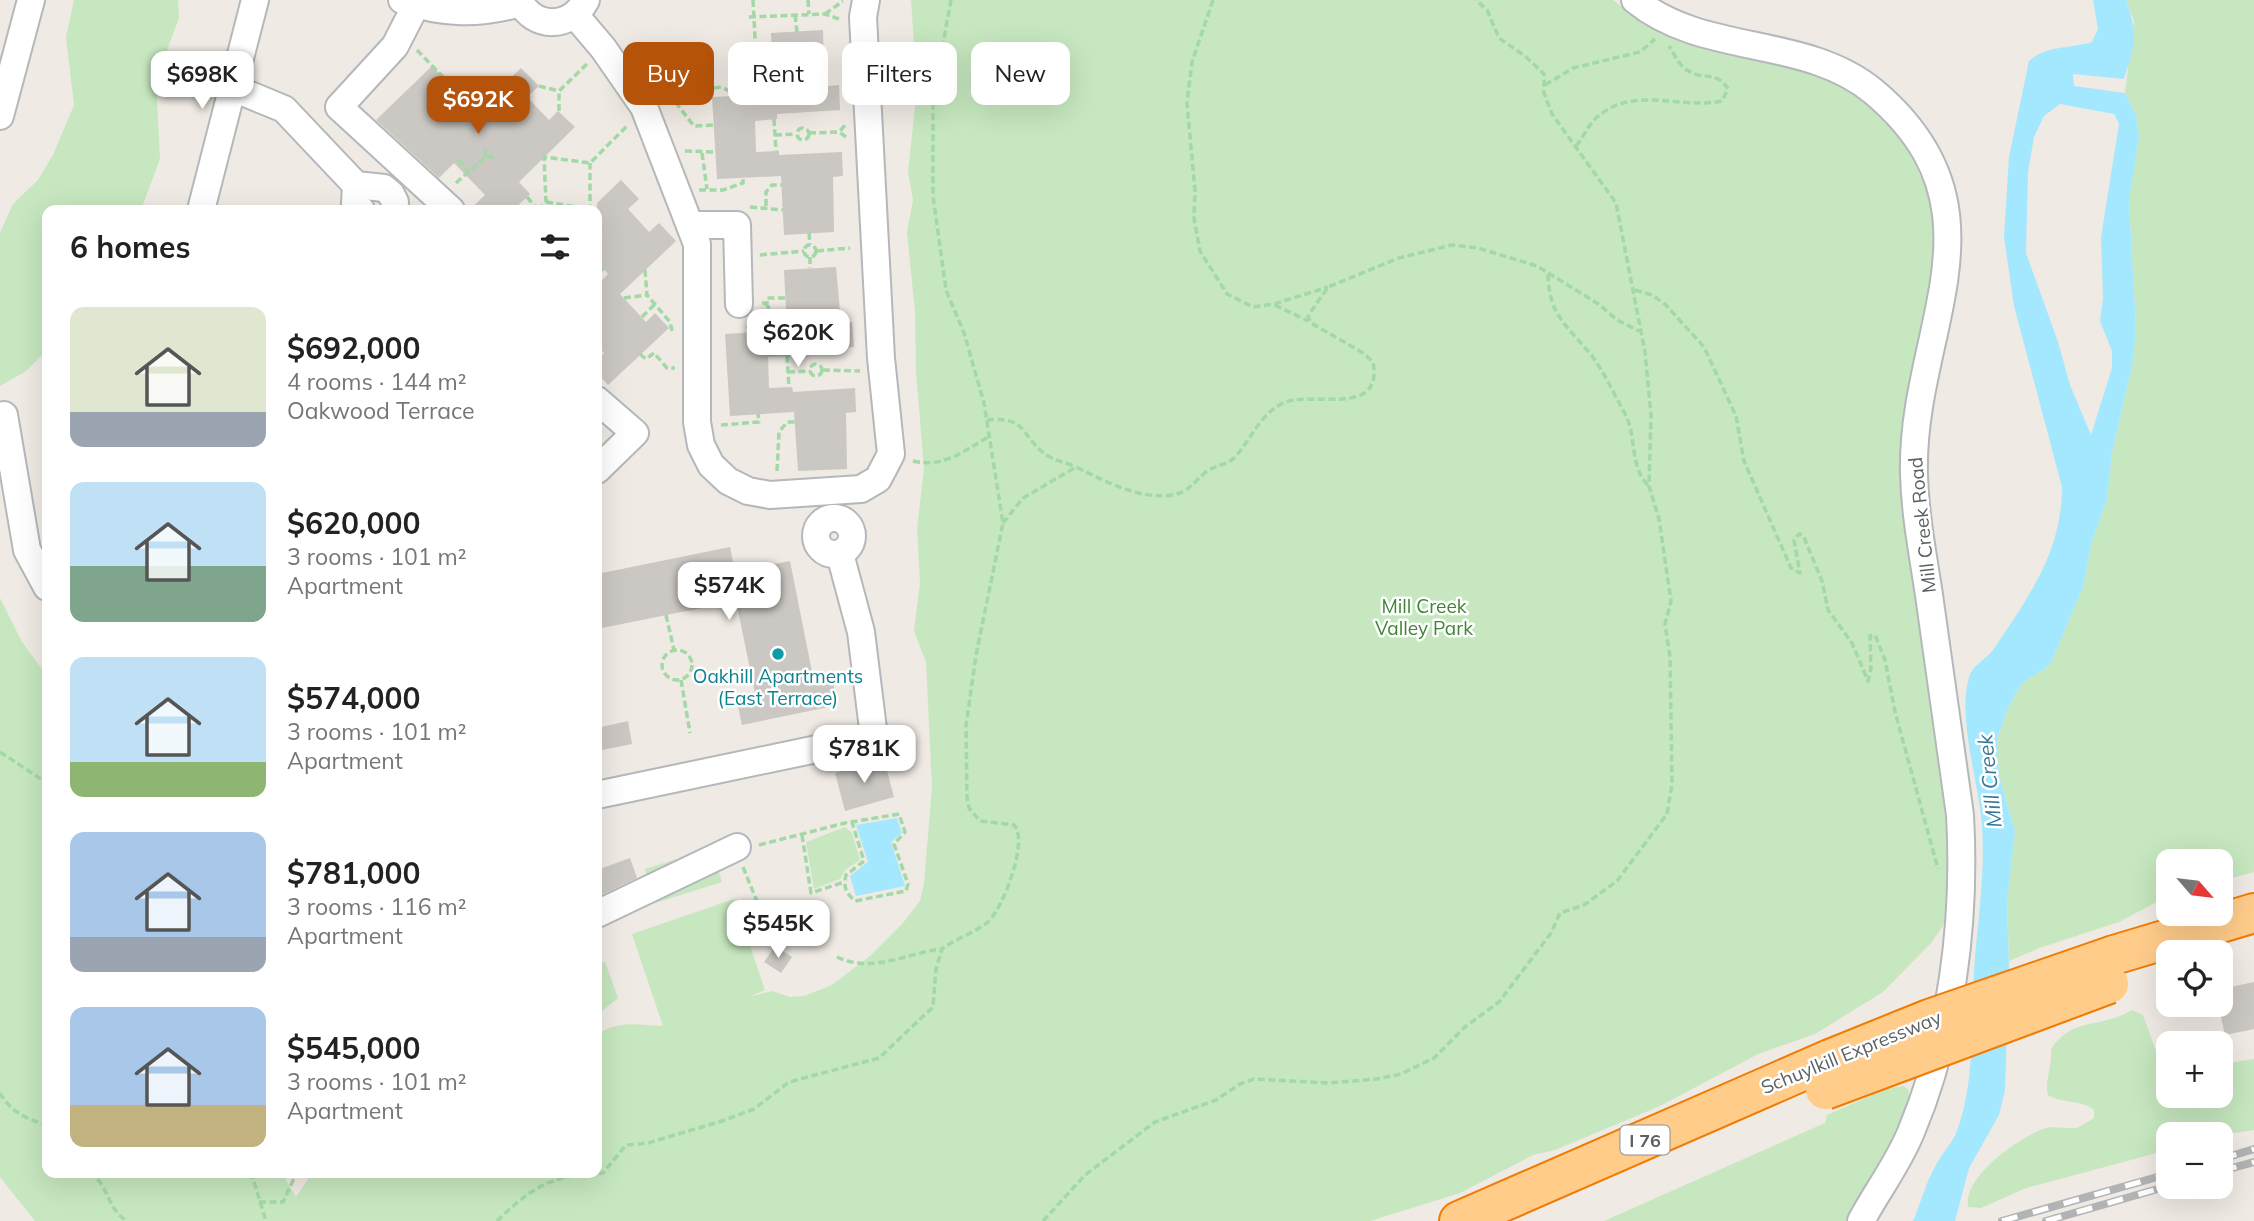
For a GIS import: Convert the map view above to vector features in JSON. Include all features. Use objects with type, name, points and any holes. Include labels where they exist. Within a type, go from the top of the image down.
[{"type":"highway","name":"Schuylkill Expressway","points":[[1526,1221],[1827,1075],[1929,1019],[2111,969],[2254,913]]},
{"type":"highway","points":[[2233,946],[2254,940]]},
{"type":"highway","name":"Schuylkill Expressway","points":[[2111,969],[2156,967]]},
{"type":"highway","name":"Schuylkill Expressway","points":[[1460,1221],[1827,1075]]},
{"type":"street","points":[[0,116],[31,0]]},
{"type":"street","points":[[202,205],[256,0]]},
{"type":"street","points":[[445,204],[339,107],[395,46],[409,2],[456,12],[476,12],[519,1],[530,15],[544,22],[561,22],[581,7],[604,48],[644,107],[697,244],[681,364],[701,445],[712,465],[727,481],[748,491],[778,494],[861,489],[878,479],[891,454],[874,234],[863,17],[866,0]]},
{"type":"street","name":"Mill Creek Road","points":[[1634,0],[1666,28],[1806,58],[1830,66],[1872,90],[1911,129],[1937,177],[1947,221],[1948,262],[1919,410],[1914,473],[1961,843],[1959,926],[1940,1035],[1911,1133],[1861,1221]]},
{"type":"street","points":[[233,88],[284,109],[359,197],[384,188],[395,205]]},
{"type":"street","points":[[690,225],[737,225],[737,256],[748,312]]},
{"type":"street","points":[[602,404],[635,433],[602,458]]},
{"type":"street","points":[[4,415],[27,550],[42,578]]},
{"type":"street","points":[[602,794],[874,737],[861,632],[840,554]]},
{"type":"street","points":[[602,912],[737,847]]},
{"type":"path","points":[[753,0],[751,17],[754,42]]},
{"type":"path","points":[[808,0],[809,14]]},
{"type":"path","points":[[1213,0],[1192,62],[1187,103],[1196,235],[1200,251],[1227,294],[1253,307],[1275,304],[1328,287],[1399,258],[1452,245],[1478,248],[1537,266],[1572,286],[1617,320],[1639,331]]},
{"type":"path","points":[[1044,1221],[1085,1175],[1155,1122],[1216,1100],[1240,1084],[1254,1079],[1328,1083],[1377,1079],[1401,1074],[1434,1058],[1465,1027],[1499,1002],[1552,933],[1560,913],[1584,905],[1624,874],[1661,825],[1671,802],[1670,657],[1665,624],[1671,601],[1670,583],[1649,486],[1651,415],[1645,352],[1616,203],[1552,114],[1543,86],[1544,75],[1525,56],[1499,38],[1488,10],[1476,0]]},
{"type":"path","points":[[751,17],[825,14]]},
{"type":"path","points":[[795,15],[797,32]]},
{"type":"path","points":[[1543,86],[1573,68],[1640,52],[1666,28],[1688,71],[1700,76],[1717,76],[1728,89],[1727,96],[1722,101],[1695,104],[1657,98],[1637,99],[1593,120],[1576,146]]},
{"type":"path","points":[[401,33],[465,100],[489,99]]},
{"type":"path","points":[[558,111],[559,91],[604,48]]},
{"type":"path","points":[[539,86],[559,91]]},
{"type":"path","points":[[461,110],[465,100]]},
{"type":"path","points":[[590,205],[590,163],[648,105]]},
{"type":"path","points":[[678,105],[694,126],[714,125]]},
{"type":"path","points":[[774,120],[776,151]]},
{"type":"path","points":[[775,135],[796,134],[804,128],[809,133]]},
{"type":"path","points":[[796,134],[802,140],[809,133],[839,132]]},
{"type":"path","points":[[485,149],[486,156]]},
{"type":"path","points":[[662,151],[716,152]]},
{"type":"path","points":[[702,153],[707,189]]},
{"type":"path","points":[[445,204],[469,172],[486,156]]},
{"type":"path","points":[[486,156],[494,158]]},
{"type":"path","points":[[543,205],[546,202],[544,157],[590,163]]},
{"type":"path","points":[[458,160],[469,172]]},
{"type":"path","points":[[696,191],[723,190],[743,183],[743,178]]},
{"type":"path","points":[[766,206],[765,192],[772,185],[782,185]]},
{"type":"path","points":[[527,197],[534,205]]},
{"type":"path","points":[[546,202],[565,205]]},
{"type":"path","points":[[809,233],[810,244],[816,251]]},
{"type":"path","points":[[737,256],[804,251],[810,244]]},
{"type":"path","points":[[810,268],[810,257],[816,251],[850,248]]},
{"type":"path","points":[[804,251],[810,257]]},
{"type":"path","points":[[645,270],[647,295],[670,322],[673,333]]},
{"type":"path","points":[[1548,274],[1549,293],[1554,310],[1594,360],[1628,419],[1634,460],[1641,478],[1649,486]]},
{"type":"path","points":[[1308,321],[1311,310],[1326,294],[1328,287]]},
{"type":"path","points":[[1635,290],[1652,295],[1665,304],[1704,347],[1736,416],[1744,461],[1791,568],[1800,573],[1794,540],[1799,534],[1803,536],[1822,581],[1828,610],[1852,643],[1868,681],[1871,668],[1870,636],[1875,635],[1885,660],[1935,864]]},
{"type":"path","points":[[624,298],[647,295]]},
{"type":"path","points":[[642,317],[655,303]]},
{"type":"path","points":[[987,420],[1002,419],[1020,425],[1046,456],[1125,488],[1154,495],[1171,495],[1189,489],[1204,473],[1232,459],[1260,421],[1284,403],[1298,398],[1343,400],[1362,394],[1373,380],[1373,362],[1363,353],[1275,304]]},
{"type":"path","points":[[748,312],[787,329]]},
{"type":"path","points":[[748,312],[753,332]]},
{"type":"path","points":[[640,354],[646,359],[654,352],[667,368],[681,364]]},
{"type":"path","points":[[788,356],[789,387]]},
{"type":"path","points":[[788,372],[810,371],[816,364],[822,370],[852,369],[855,363]]},
{"type":"path","points":[[810,371],[816,377],[822,370]]},
{"type":"path","points":[[698,427],[759,422],[758,414]]},
{"type":"path","points":[[778,494],[779,432],[787,422],[795,422]]},
{"type":"path","points":[[891,454],[930,464],[955,457],[988,437]]},
{"type":"path","points":[[1003,523],[1023,498],[1076,467]]},
{"type":"path","points":[[666,615],[674,650]]},
{"type":"path","points":[[674,650],[683,652],[692,662],[689,675],[681,680],[671,680],[662,669],[666,655],[674,650]]},
{"type":"path","points":[[681,680],[690,733]]},
{"type":"path","points":[[0,752],[42,780]]},
{"type":"path","points":[[775,946],[737,847],[852,822],[899,814],[905,832],[894,844],[908,884],[906,891],[855,901],[848,895],[844,882],[846,875],[864,861],[852,822]]},
{"type":"path","points":[[802,835],[811,893],[844,882]]},
{"type":"path","points":[[750,945],[772,939]]},
{"type":"path","points":[[837,957],[866,965],[942,949]]},
{"type":"path","points":[[0,1093],[6,1104],[42,1122]]},
{"type":"path","points":[[97,1178],[105,1185],[108,1200],[127,1221]]},
{"type":"path","points":[[253,1178],[266,1221]]},
{"type":"path","points":[[260,1202],[283,1202],[294,1178]]},
{"type":"green space","points":[[74,0],[178,0],[179,18],[156,80],[160,159],[143,205],[42,205],[42,355],[26,371],[0,386],[0,233],[13,204],[38,180],[53,155],[74,105],[66,37]]},
{"type":"green space","name":"Mill Creek Valley Park","points":[[911,0],[1613,0],[1647,26],[1712,50],[1754,55],[1843,86],[1895,123],[1928,192],[1935,222],[1934,275],[1916,375],[1903,422],[1901,474],[1938,722],[1950,886],[1947,919],[1932,942],[1883,992],[1815,1034],[1758,1054],[1660,1106],[1555,1150],[1533,1155],[1460,1193],[1370,1221],[35,1221],[0,1177],[0,598],[22,642],[42,669],[42,1178],[285,1178],[296,1197],[309,1178],[602,1178],[602,1032],[622,1025],[663,1026],[632,934],[734,899],[765,990],[748,997],[772,991],[790,997],[804,996],[832,985],[870,956],[903,923],[920,901],[924,883],[932,787],[926,662],[914,631],[920,583],[917,529],[924,469],[916,371],[915,312],[907,232],[913,200],[908,172],[915,105],[957,105],[957,42],[914,42]]},
{"type":"green space","points":[[2126,0],[2254,0],[2254,872],[2233,878],[2233,849],[2156,849],[2156,902],[2119,922],[2039,948],[2009,961],[2007,902],[2015,831],[1999,776],[1997,739],[2008,708],[2022,683],[2050,665],[2083,587],[2091,545],[2107,499],[2112,452],[2132,366],[2136,329],[2129,201],[2139,138],[2136,115],[2125,93],[2134,21]]},
{"type":"green space","points":[[845,827],[852,833],[860,860],[845,870],[840,879],[814,889],[806,842]]},
{"type":"green space","points":[[712,848],[722,882],[655,903],[645,869]]},
{"type":"green space","points":[[602,962],[605,962],[618,998],[602,1011]]},
{"type":"green space","points":[[2132,1010],[2143,1015],[2156,1051],[2156,1108],[2233,1108],[2233,1062],[2254,1059],[2254,1130],[2233,1133],[2233,1122],[2156,1122],[2156,1153],[2026,1188],[1981,1208],[1968,1207],[1974,1183],[2007,1149],[2043,1129],[2075,1128],[2094,1118],[2094,1110],[2089,1107],[2048,1095],[2051,1049],[2059,1039],[2078,1027],[2121,1016]]},
{"type":"green space","points":[[1903,1086],[1909,1090],[1908,1109],[1847,1221],[1604,1221],[1825,1123],[1827,1115],[1886,1089]]},
{"type":"water","name":"Mill Creek","points":[[2093,0],[2126,0],[2134,40],[2124,79],[2073,74],[2074,86],[2125,93],[2136,115],[2139,138],[2129,201],[2136,329],[2132,366],[2112,452],[2107,499],[2091,545],[2083,587],[2050,665],[2022,683],[2008,708],[1997,739],[1999,776],[2015,831],[2007,902],[2009,969],[2005,1090],[1999,1115],[1969,1168],[1955,1221],[1913,1221],[1932,1173],[1957,1131],[1968,1089],[1983,858],[1980,808],[1967,731],[1966,693],[1969,677],[1973,669],[1993,650],[2041,573],[2056,533],[2060,511],[2062,487],[2014,306],[2004,237],[2009,157],[2029,61],[2043,52],[2092,42],[2098,29]],"holes":[[[2060,104],[2114,114],[2119,124],[2101,237],[2103,298],[2100,321],[2112,351],[2112,368],[2091,435],[2070,385],[2058,342],[2026,253],[2028,172],[2034,137],[2044,116]]]},
{"type":"water","points":[[897,818],[902,833],[891,842],[905,886],[856,896],[850,876],[868,862],[856,825]]},
{"type":"building","points":[[823,30],[823,42],[771,42],[771,33]]},
{"type":"building","points":[[432,66],[449,84],[442,91],[469,118],[521,68],[539,86],[527,97],[549,120],[558,111],[575,127],[519,182],[530,194],[518,205],[474,205],[485,195],[454,163],[439,178],[376,120]]},
{"type":"building","points":[[839,85],[840,110],[777,114],[777,119],[755,121],[756,152],[779,151],[779,155],[842,152],[843,176],[833,177],[834,232],[784,235],[781,176],[717,179],[714,97],[728,96],[728,105],[828,105],[828,86]]},
{"type":"building","points":[[621,180],[639,199],[628,209],[649,232],[659,223],[676,241],[620,294],[646,322],[655,313],[669,328],[608,385],[602,378],[602,280],[608,274],[602,267],[602,205],[597,203]]},
{"type":"building","points":[[836,267],[841,322],[852,322],[854,347],[790,350],[790,356],[768,357],[769,388],[792,387],[793,392],[855,388],[856,412],[846,413],[847,469],[798,471],[794,412],[730,416],[725,334],[787,330],[784,270]]},
{"type":"building","name":"Oakhill Apartments (East Terrace)","points":[[730,547],[735,572],[790,561],[814,682],[832,678],[838,705],[742,725],[736,697],[755,693],[736,601],[602,628],[602,573]]},
{"type":"building","points":[[628,721],[632,744],[602,750],[602,727]]},
{"type":"building","points":[[884,759],[894,797],[845,811],[835,773]]},
{"type":"building","points":[[630,858],[637,878],[602,895],[602,868]]},
{"type":"building","points":[[775,946],[792,957],[781,973],[764,962]]},
{"type":"building","points":[[2254,982],[2254,1029],[2233,1033],[2233,1031],[2224,1031],[2221,1017],[2233,1017],[2233,986]]},
{"type":"railway","points":[[2233,1155],[2254,1149]]},
{"type":"railway","points":[[2233,1168],[2254,1162]]},
{"type":"railway","points":[[2002,1221],[2156,1177]]},
{"type":"railway","points":[[2046,1221],[2156,1189]]},
{"type":"place","name":"Oakhill Apartments (East Terrace)","points":[[778,654]]}]
